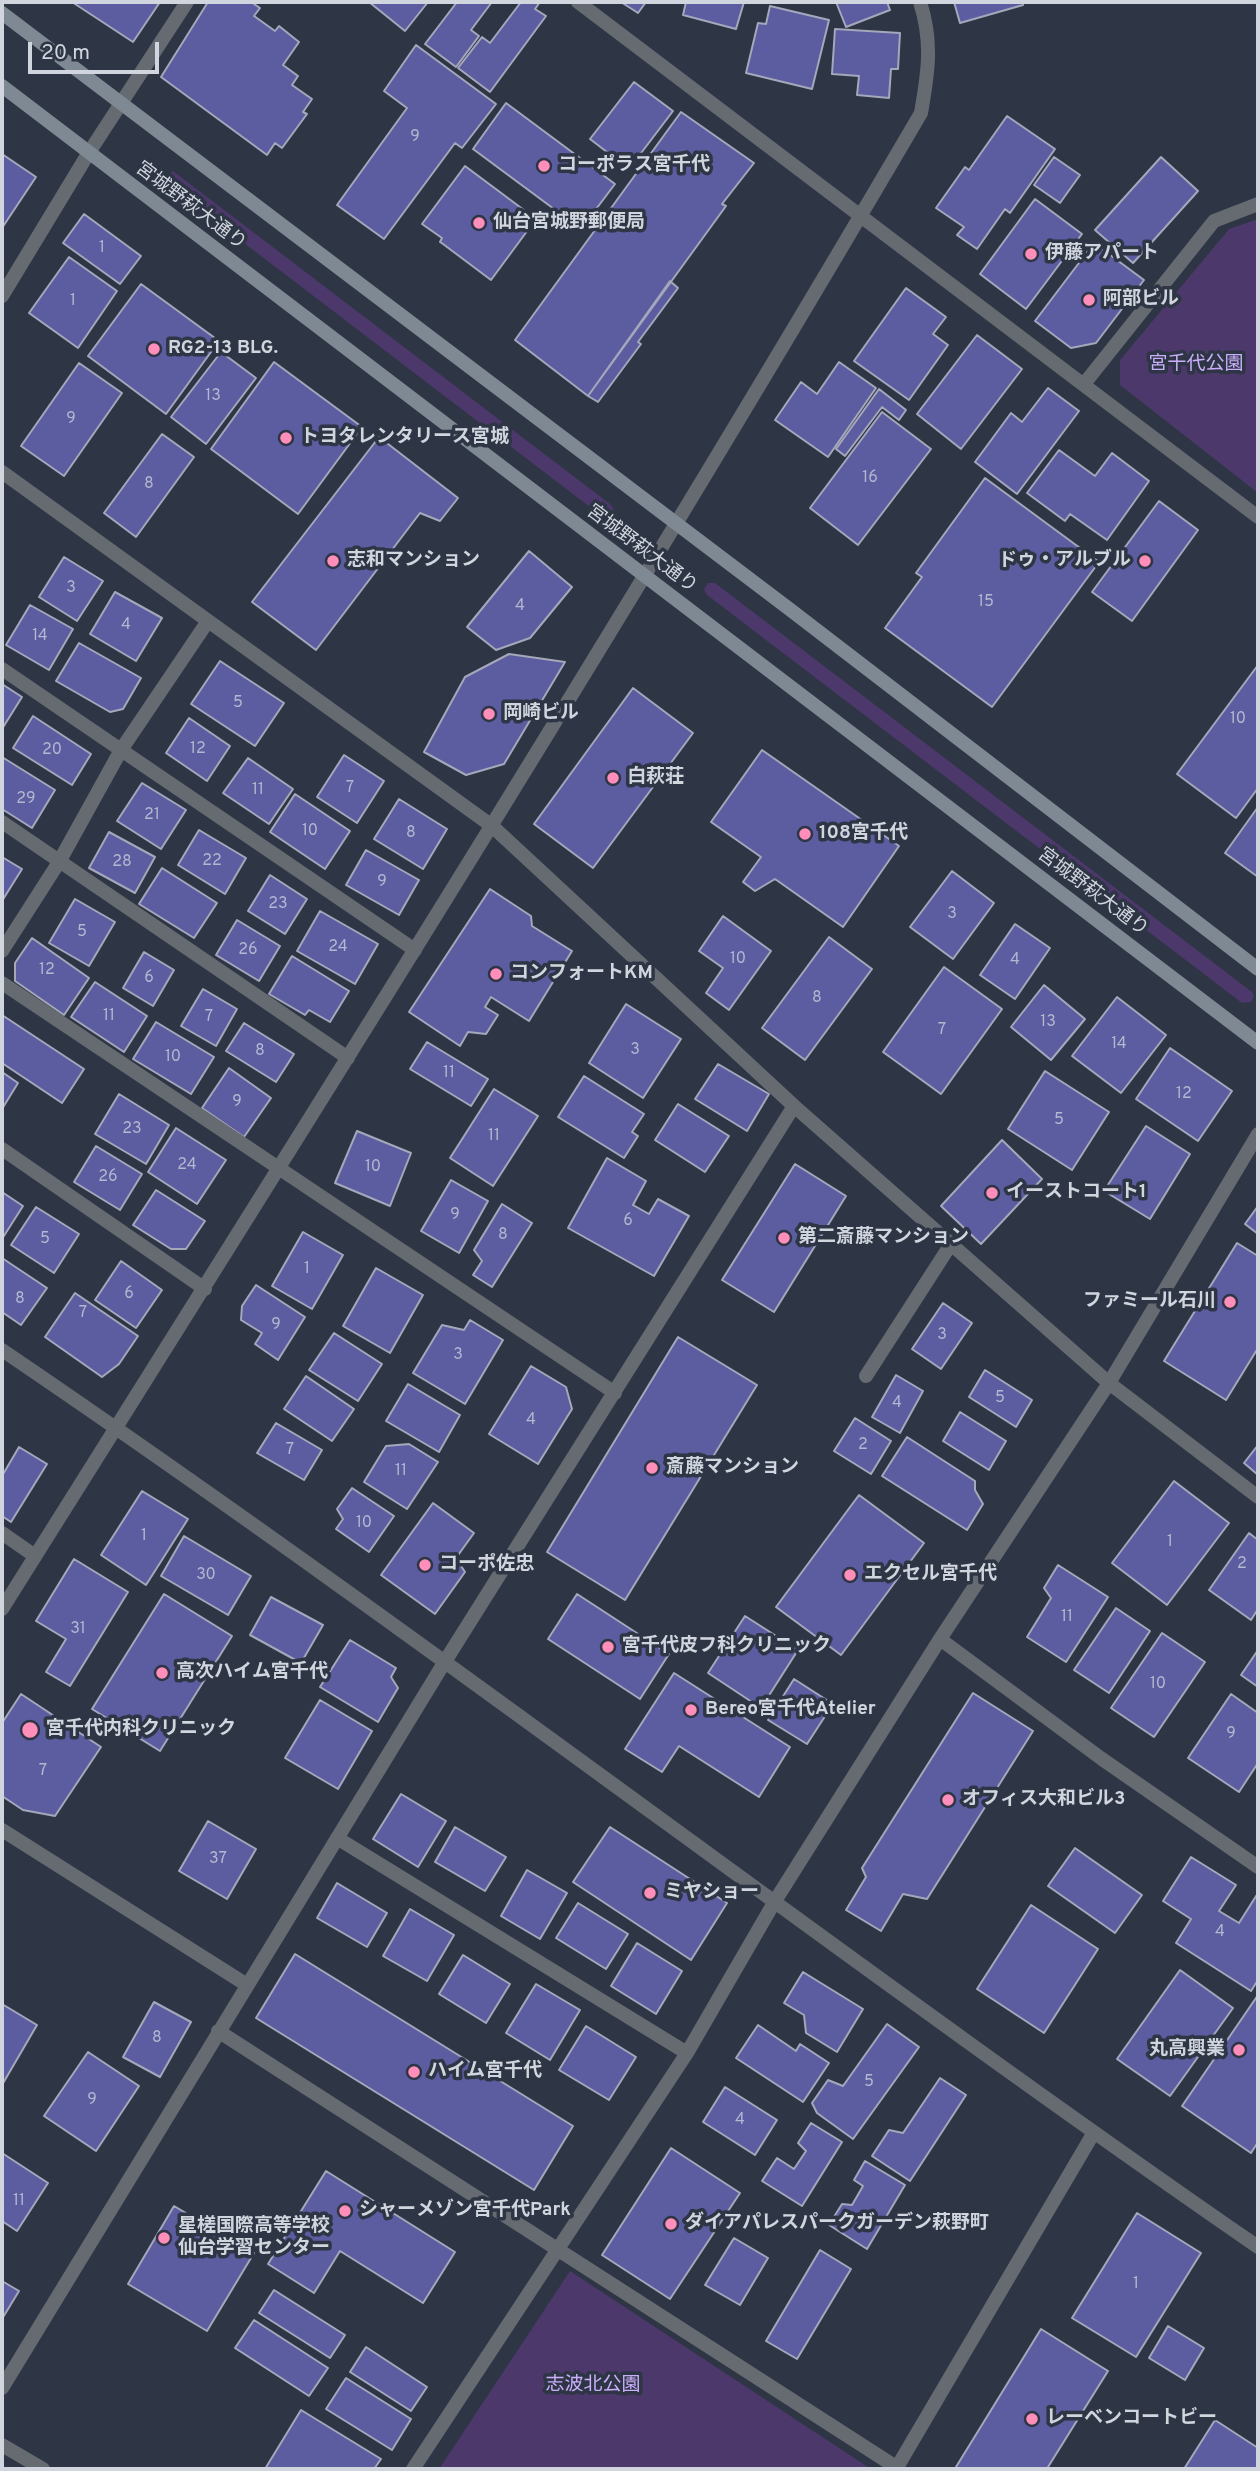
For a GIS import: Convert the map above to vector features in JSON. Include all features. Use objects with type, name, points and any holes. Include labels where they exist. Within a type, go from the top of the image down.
[{"type":"street","points":[[2,296],[88,153],[187,2]]},
{"type":"street","points":[[578,2],[1258,517]]},
{"type":"street","points":[[2,1609],[205,1289],[492,826],[921,113],[929,62],[926,22],[920,2]]},
{"type":"street","points":[[2,13],[1258,969]]},
{"type":"street","name":"宮城野萩大通り","points":[[2,86],[1258,1044]]},
{"type":"street","points":[[1084,384],[1214,221],[1258,204]]},
{"type":"street","points":[[2,472],[492,826],[794,1106],[1109,1383],[1258,1497]]},
{"type":"street","points":[[2,951],[59,862],[121,750],[208,621]]},
{"type":"street","points":[[2,669],[415,950]]},
{"type":"street","points":[[2,822],[348,1058]]},
{"type":"street","points":[[2,983],[615,1393]]},
{"type":"street","points":[[2,2388],[444,1663],[794,1106]]},
{"type":"street","points":[[413,2469],[687,2053],[775,1901],[940,1639],[1109,1383],[1258,1134]]},
{"type":"street","points":[[2,1149],[205,1289]]},
{"type":"street","points":[[866,1376],[951,1244]]},
{"type":"street","points":[[2,1350],[115,1427],[444,1663],[1093,2134],[1258,2248]]},
{"type":"street","points":[[2,1533],[35,1556]]},
{"type":"street","points":[[940,1639],[1102,1759],[1258,1867]]},
{"type":"street","points":[[2,1830],[247,1985]]},
{"type":"street","points":[[337,1838],[687,2053]]},
{"type":"street","points":[[218,2031],[559,2248],[897,2469],[1093,2134]]},
{"type":"street","points":[[2,2445],[43,2469]]},
{"type":"green space","points":[[173,171],[610,504],[614,510],[610,518],[603,517],[168,185],[166,176]]},
{"type":"green space","name":"宮千代公園","points":[[1258,219],[1258,493],[1120,385],[1120,360],[1229,229]]},
{"type":"green space","points":[[708,583],[715,583],[1252,992],[1254,996],[1251,1002],[1242,1003],[707,595],[704,589]]},
{"type":"green space","name":"志波北公園","points":[[570,2271],[871,2469],[439,2469]]},
{"type":"building","points":[[72,2],[160,2],[133,42]]},
{"type":"building","points":[[208,2],[251,2],[260,8],[254,16],[275,31],[279,26],[299,42],[283,65],[298,76],[292,85],[312,99],[303,112],[307,114],[282,148],[275,143],[267,155],[161,77]]},
{"type":"building","points":[[369,2],[428,2],[405,31]]},
{"type":"building","points":[[457,2],[492,2],[471,30],[479,36],[456,67],[425,44]]},
{"type":"building","points":[[521,2],[540,2],[535,9],[546,16],[490,92],[458,68],[482,37],[490,43]]},
{"type":"building","points":[[621,2],[646,2],[638,13]]},
{"type":"building","points":[[686,2],[744,2],[736,29],[683,15]]},
{"type":"building","points":[[836,2],[887,2],[890,10],[846,27]]},
{"type":"building","points":[[954,2],[1022,2],[1023,5],[960,23]]},
{"type":"building","points":[[770,6],[829,20],[812,89],[746,73],[758,23],[766,24]]},
{"type":"building","points":[[835,29],[900,33],[898,69],[891,69],[889,98],[857,95],[859,76],[832,74]]},
{"type":"building","points":[[416,45],[496,104],[462,148],[455,143],[384,239],[337,205],[407,108],[384,91]]},
{"type":"building","points":[[634,82],[673,111],[629,169],[590,139]]},
{"type":"building","name":"コーポラス宮千代","points":[[506,103],[615,184],[581,229],[473,149]]},
{"type":"building","points":[[681,112],[754,163],[722,204],[726,206],[588,396],[515,340]]},
{"type":"building","points":[[1007,116],[1055,149],[1010,213],[1005,209],[977,249],[957,235],[964,227],[936,208],[965,167],[969,170]]},
{"type":"building","points":[[2,154],[36,177],[2,228]]},
{"type":"building","points":[[1054,157],[1080,175],[1060,203],[1034,185]]},
{"type":"building","points":[[1161,157],[1198,191],[1133,263],[1095,230]]},
{"type":"building","points":[[465,166],[536,219],[491,280],[440,242],[442,238],[422,224]]},
{"type":"building","name":"伊藤アパート","points":[[1035,199],[1082,234],[1026,309],[980,274]]},
{"type":"building","points":[[84,214],[141,256],[120,284],[63,243]]},
{"type":"building","name":"阿部ビル","points":[[1094,243],[1144,280],[1096,343],[1071,348],[1035,321]]},
{"type":"building","points":[[69,257],[117,291],[78,348],[29,313]]},
{"type":"building","points":[[670,281],[678,288],[638,342],[641,344],[598,402],[588,396]]},
{"type":"building","name":"RG2-13 BLG.","points":[[141,284],[219,341],[166,414],[88,356]]},
{"type":"building","points":[[906,288],[946,317],[933,334],[948,345],[909,400],[854,361]]},
{"type":"building","points":[[977,335],[1022,369],[961,449],[917,414]]},
{"type":"building","points":[[221,352],[256,378],[206,444],[171,417]]},
{"type":"building","name":"トヨタレンタリース宮城","points":[[274,362],[362,427],[298,514],[211,449]]},
{"type":"building","points":[[839,362],[876,388],[828,457],[775,420],[801,382],[817,394]]},
{"type":"building","points":[[79,363],[122,393],[64,476],[21,446]]},
{"type":"building","points":[[1048,388],[1079,411],[1017,494],[975,462],[1011,413],[1022,422]]},
{"type":"building","points":[[879,389],[906,410],[899,420],[882,407],[845,456],[836,449]]},
{"type":"building","points":[[882,412],[931,449],[858,545],[810,508]]},
{"type":"building","points":[[162,434],[194,457],[136,537],[104,513]]},
{"type":"building","name":"志和マンション","points":[[379,437],[458,498],[440,521],[420,513],[316,650],[252,602]]},
{"type":"building","points":[[1059,450],[1095,476],[1112,453],[1149,481],[1107,540],[1070,514],[1065,521],[1027,493]]},
{"type":"building","points":[[985,478],[1099,562],[992,707],[885,628],[922,577],[916,573]]},
{"type":"building","name":"ドゥ・アルブル","points":[[1159,501],[1198,530],[1132,621],[1092,592]]},
{"type":"building","points":[[529,551],[572,587],[530,638],[496,650],[467,627]]},
{"type":"building","points":[[64,557],[103,581],[77,621],[39,597]]},
{"type":"building","points":[[115,592],[162,618],[136,661],[90,634]]},
{"type":"building","points":[[30,605],[73,629],[49,670],[6,645]]},
{"type":"building","points":[[79,643],[141,678],[123,709],[110,712],[56,681]]},
{"type":"building","name":"岡崎ビル","points":[[509,654],[565,662],[504,764],[466,775],[424,752],[465,677]]},
{"type":"building","points":[[220,661],[284,703],[255,746],[191,704]]},
{"type":"building","points":[[1258,665],[1258,788],[1236,818],[1177,774]]},
{"type":"building","points":[[2,684],[22,697],[2,729]]},
{"type":"building","name":"白萩荘","points":[[633,688],[693,733],[593,868],[534,824]]},
{"type":"building","points":[[33,716],[91,754],[72,785],[13,748]]},
{"type":"building","points":[[189,718],[230,746],[207,781],[166,753]]},
{"type":"building","name":"108宮千代","points":[[762,750],[899,846],[843,927],[775,879],[755,891],[743,882],[761,857],[711,822]]},
{"type":"building","points":[[344,755],[384,781],[357,823],[317,797]]},
{"type":"building","points":[[2,757],[55,790],[32,828],[2,809]]},
{"type":"building","points":[[248,758],[293,789],[269,824],[223,793]]},
{"type":"building","points":[[142,783],[186,810],[161,849],[117,821]]},
{"type":"building","points":[[295,794],[350,831],[325,869],[270,832]]},
{"type":"building","points":[[399,799],[447,829],[423,869],[374,839]]},
{"type":"building","points":[[1258,807],[1258,877],[1225,853]]},
{"type":"building","points":[[199,830],[246,858],[225,894],[178,865]]},
{"type":"building","points":[[109,832],[155,857],[135,893],[89,868]]},
{"type":"building","points":[[366,850],[419,880],[399,915],[346,885]]},
{"type":"building","points":[[2,857],[22,869],[2,901]]},
{"type":"building","points":[[162,868],[217,903],[194,938],[139,904]]},
{"type":"building","points":[[952,871],[994,903],[953,959],[910,927]]},
{"type":"building","points":[[270,875],[307,899],[285,934],[248,911]]},
{"type":"building","name":"コンフォートKM","points":[[490,889],[531,916],[532,926],[572,951],[529,1021],[491,997],[485,1007],[498,1015],[486,1034],[468,1032],[460,1046],[409,1012]]},
{"type":"building","points":[[75,899],[115,922],[89,966],[49,943]]},
{"type":"building","points":[[320,911],[378,944],[355,984],[297,951]]},
{"type":"building","points":[[723,916],[771,951],[729,1010],[706,993],[723,968],[699,951]]},
{"type":"building","points":[[237,920],[280,946],[259,981],[216,955]]},
{"type":"building","points":[[1015,924],[1050,948],[1015,999],[980,975]]},
{"type":"building","points":[[829,937],[872,969],[805,1060],[762,1028]]},
{"type":"building","points":[[32,938],[89,978],[64,1015],[15,981],[15,963]]},
{"type":"building","points":[[144,952],[174,970],[153,1006],[123,988]]},
{"type":"building","points":[[292,956],[349,991],[330,1022],[309,1010],[305,1015],[269,994]]},
{"type":"building","points":[[944,967],[1002,1009],[941,1094],[883,1052]]},
{"type":"building","points":[[95,982],[147,1016],[124,1052],[71,1017]]},
{"type":"building","points":[[1044,985],[1085,1019],[1051,1060],[1011,1027]]},
{"type":"building","points":[[203,989],[237,1009],[216,1046],[181,1026]]},
{"type":"building","points":[[1117,997],[1166,1035],[1121,1093],[1072,1056]]},
{"type":"building","points":[[626,1004],[681,1039],[643,1098],[589,1063]]},
{"type":"building","points":[[2,1015],[84,1069],[62,1103],[2,1063]]},
{"type":"building","points":[[156,1022],[214,1057],[191,1094],[133,1059]]},
{"type":"building","points":[[244,1023],[294,1054],[276,1082],[226,1051]]},
{"type":"building","points":[[427,1042],[488,1079],[471,1106],[410,1069]]},
{"type":"building","points":[[1170,1048],[1232,1091],[1198,1141],[1136,1099]]},
{"type":"building","points":[[718,1064],[769,1094],[747,1131],[695,1099]]},
{"type":"building","points":[[229,1068],[271,1098],[244,1137],[202,1108]]},
{"type":"building","points":[[1045,1071],[1109,1112],[1072,1170],[1008,1129]]},
{"type":"building","points":[[2,1072],[18,1083],[2,1109]]},
{"type":"building","points":[[584,1076],[644,1114],[632,1132],[638,1136],[624,1158],[558,1117]]},
{"type":"building","points":[[494,1089],[538,1116],[493,1186],[450,1158]]},
{"type":"building","points":[[119,1094],[169,1125],[146,1164],[95,1134]]},
{"type":"building","points":[[678,1104],[729,1136],[705,1172],[655,1140]]},
{"type":"building","points":[[1146,1126],[1190,1154],[1150,1219],[1104,1191]]},
{"type":"building","points":[[176,1128],[226,1160],[197,1204],[148,1172]]},
{"type":"building","points":[[357,1131],[411,1153],[390,1206],[335,1183]]},
{"type":"building","name":"イーストコート1","points":[[1002,1140],[1042,1179],[981,1244],[941,1206]]},
{"type":"building","points":[[96,1146],[142,1174],[120,1210],[74,1182]]},
{"type":"building","points":[[607,1158],[646,1181],[633,1205],[649,1214],[658,1199],[689,1216],[654,1276],[568,1228]]},
{"type":"building","name":"第二斎藤マンション","points":[[795,1164],[846,1196],[774,1312],[722,1280]]},
{"type":"building","points":[[451,1180],[488,1201],[459,1253],[421,1231]]},
{"type":"building","points":[[156,1190],[205,1221],[186,1249],[171,1249],[133,1225]]},
{"type":"building","points":[[2,1192],[23,1206],[2,1239]]},
{"type":"building","points":[[502,1204],[532,1223],[492,1287],[473,1275],[482,1261],[474,1250]]},
{"type":"building","points":[[1258,1206],[1258,1234],[1245,1224]]},
{"type":"building","points":[[36,1207],[79,1234],[54,1273],[11,1245]]},
{"type":"building","points":[[303,1232],[343,1255],[312,1309],[272,1286]]},
{"type":"building","name":"ファミール石川","points":[[1237,1243],[1258,1256],[1258,1348],[1226,1400],[1164,1361]]},
{"type":"building","points":[[2,1258],[47,1288],[21,1325],[2,1312]]},
{"type":"building","points":[[121,1261],[162,1290],[136,1328],[95,1300]]},
{"type":"building","points":[[376,1268],[423,1295],[390,1353],[343,1326]]},
{"type":"building","points":[[256,1285],[305,1317],[278,1360],[255,1344],[262,1333],[241,1320],[242,1306]]},
{"type":"building","points":[[75,1293],[138,1336],[119,1364],[102,1377],[45,1337]]},
{"type":"building","points":[[943,1303],[972,1323],[941,1369],[912,1349]]},
{"type":"building","points":[[470,1320],[503,1340],[465,1404],[413,1373],[442,1325],[464,1330]]},
{"type":"building","points":[[334,1333],[382,1364],[358,1401],[309,1370]]},
{"type":"building","name":"斎藤マンション","points":[[678,1337],[757,1385],[625,1600],[547,1552]]},
{"type":"building","points":[[531,1366],[566,1387],[572,1409],[538,1464],[489,1434]]},
{"type":"building","points":[[985,1370],[1032,1400],[1016,1427],[969,1397]]},
{"type":"building","points":[[896,1375],[923,1391],[900,1433],[872,1417]]},
{"type":"building","points":[[306,1376],[354,1409],[332,1441],[284,1409]]},
{"type":"building","points":[[408,1384],[460,1415],[439,1452],[386,1421]]},
{"type":"building","points":[[960,1412],[1006,1441],[989,1470],[943,1441]]},
{"type":"building","points":[[855,1418],[891,1441],[871,1474],[834,1451]]},
{"type":"building","points":[[276,1423],[322,1450],[304,1480],[257,1453]]},
{"type":"building","points":[[907,1437],[975,1481],[975,1490],[983,1504],[967,1530],[882,1476]]},
{"type":"building","points":[[409,1444],[438,1462],[407,1509],[364,1482],[386,1446]]},
{"type":"building","points":[[1258,1445],[1258,1475],[1244,1463]]},
{"type":"building","points":[[19,1447],[47,1464],[11,1522],[2,1516],[2,1476]]},
{"type":"building","points":[[1174,1481],[1229,1523],[1167,1605],[1112,1563]]},
{"type":"building","points":[[352,1488],[394,1516],[369,1552],[336,1529],[343,1519],[337,1509]]},
{"type":"building","points":[[142,1491],[188,1519],[146,1585],[101,1555]]},
{"type":"building","name":"エクセル宮千代","points":[[859,1495],[924,1543],[841,1655],[776,1607]]},
{"type":"building","name":"コーポ佐忠","points":[[433,1503],[474,1533],[456,1558],[465,1572],[435,1614],[381,1575]]},
{"type":"building","points":[[1249,1533],[1258,1540],[1258,1609],[1251,1620],[1209,1590]]},
{"type":"building","points":[[184,1536],[251,1576],[228,1615],[161,1576]]},
{"type":"building","points":[[74,1559],[128,1592],[70,1686],[46,1672],[66,1639],[36,1621]]},
{"type":"building","points":[[1058,1565],[1108,1597],[1066,1662],[1027,1637],[1051,1598],[1044,1588]]},
{"type":"building","name":"高次ハイム宮千代","points":[[164,1594],[232,1636],[160,1751],[92,1709]]},
{"type":"building","name":"宮千代皮フ科クリニック","points":[[577,1594],[669,1654],[640,1699],[548,1639]]},
{"type":"building","points":[[271,1597],[323,1625],[301,1663],[250,1635]]},
{"type":"building","points":[[1116,1608],[1150,1631],[1109,1693],[1074,1670]]},
{"type":"building","points":[[745,1616],[798,1650],[761,1708],[708,1673]]},
{"type":"building","points":[[1162,1633],[1205,1662],[1154,1737],[1111,1708]]},
{"type":"building","points":[[350,1640],[396,1668],[391,1677],[398,1688],[378,1722],[320,1687]]},
{"type":"building","points":[[1258,1650],[1258,1687],[1241,1675]]},
{"type":"building","name":"Bereo宮千代Atelier","points":[[674,1673],[790,1747],[759,1797],[679,1746],[662,1772],[625,1749]]},
{"type":"building","points":[[794,1679],[833,1704],[807,1744],[768,1720]]},
{"type":"building","name":"オフィス大和ビル3","points":[[973,1693],[1033,1731],[927,1899],[903,1894],[881,1931],[846,1910],[866,1877],[862,1868]]},
{"type":"building","name":"宮千代内科クリニック","points":[[21,1694],[101,1747],[55,1816],[23,1810],[2,1796],[2,1723]]},
{"type":"building","points":[[1231,1694],[1258,1713],[1258,1763],[1239,1792],[1188,1758]]},
{"type":"building","points":[[320,1700],[372,1731],[338,1789],[285,1758]]},
{"type":"building","points":[[401,1794],[446,1821],[418,1867],[373,1839]]},
{"type":"building","points":[[208,1821],[256,1849],[227,1899],[179,1871]]},
{"type":"building","points":[[455,1827],[506,1857],[485,1891],[435,1862]]},
{"type":"building","name":"ミヤショー","points":[[610,1827],[727,1903],[691,1960],[573,1882]]},
{"type":"building","points":[[1075,1848],[1142,1895],[1115,1933],[1048,1886]]},
{"type":"building","points":[[1191,1857],[1236,1885],[1219,1911],[1239,1923],[1258,1893],[1258,1980],[1251,1991],[1176,1943],[1191,1919],[1163,1901]]},
{"type":"building","points":[[527,1870],[567,1893],[540,1939],[501,1916]]},
{"type":"building","points":[[337,1883],[387,1913],[367,1947],[317,1918]]},
{"type":"building","points":[[578,1903],[628,1934],[606,1969],[556,1938]]},
{"type":"building","points":[[1031,1905],[1098,1949],[1044,2033],[977,1989]]},
{"type":"building","points":[[410,1909],[454,1935],[427,1981],[383,1956]]},
{"type":"building","points":[[637,1943],[682,1971],[656,2014],[611,1986]]},
{"type":"building","name":"ハイム宮千代","points":[[295,1954],[573,2126],[534,2190],[256,2018]]},
{"type":"building","points":[[463,1955],[510,1984],[486,2023],[439,1994]]},
{"type":"building","points":[[1180,1970],[1233,2008],[1170,2096],[1117,2059]]},
{"type":"building","points":[[803,1972],[863,2009],[837,2052],[806,2033],[804,2015],[784,2003]]},
{"type":"building","points":[[536,1984],[580,2010],[550,2060],[506,2033]]},
{"type":"building","name":"丸高興業","points":[[1258,1995],[1258,2142],[1251,2153],[1182,2106]]},
{"type":"building","points":[[154,2002],[191,2022],[160,2077],[123,2057]]},
{"type":"building","points":[[2,2004],[37,2025],[2,2085]]},
{"type":"building","points":[[887,2024],[919,2047],[853,2139],[817,2113],[812,2103],[828,2080],[843,2086]]},
{"type":"building","points":[[758,2025],[796,2051],[800,2044],[829,2063],[803,2102],[736,2058]]},
{"type":"building","points":[[586,2026],[636,2057],[609,2100],[559,2070]]},
{"type":"building","points":[[88,2052],[139,2086],[96,2151],[44,2116]]},
{"type":"building","points":[[940,2078],[966,2095],[910,2181],[872,2156],[889,2130],[903,2133]]},
{"type":"building","points":[[725,2087],[777,2120],[755,2155],[703,2122]]},
{"type":"building","points":[[811,2123],[842,2142],[802,2206],[762,2181],[777,2158],[794,2169],[806,2151],[798,2143]]},
{"type":"building","name":"ダイアパレスパークガーデン萩野町","points":[[671,2148],[740,2193],[670,2299],[602,2255]]},
{"type":"building","points":[[2,2153],[48,2183],[17,2231],[2,2221]]},
{"type":"building","points":[[865,2161],[905,2185],[867,2249],[829,2225],[842,2204],[852,2205],[863,2186],[854,2180]]},
{"type":"building","name":"シャーメゾン宮千代Park","points":[[326,2171],[455,2252],[423,2303],[340,2251],[314,2293],[268,2264]]},
{"type":"building","name":"星槎国際高等学校 仙台学習センター","points":[[174,2206],[254,2253],[207,2331],[128,2284]]},
{"type":"building","points":[[1137,2213],[1201,2253],[1136,2357],[1072,2318]]},
{"type":"building","points":[[734,2238],[768,2258],[740,2305],[705,2285]]},
{"type":"building","points":[[820,2250],[851,2269],[797,2359],[766,2341]]},
{"type":"building","points":[[2,2281],[19,2291],[2,2319]]},
{"type":"building","points":[[274,2290],[345,2335],[330,2358],[259,2313]]},
{"type":"building","points":[[254,2320],[328,2368],[309,2396],[235,2348]]},
{"type":"building","points":[[1168,2326],[1204,2348],[1185,2380],[1149,2358]]},
{"type":"building","name":"レーベンコートビー","points":[[1041,2329],[1108,2371],[1048,2467],[1051,2469],[956,2467]]},
{"type":"building","points":[[366,2347],[427,2387],[411,2411],[350,2372]]},
{"type":"building","points":[[346,2378],[411,2419],[392,2450],[326,2409]]},
{"type":"building","points":[[301,2410],[381,2459],[374,2469],[265,2469]]},
{"type":"building","points":[[1215,2420],[1258,2448],[1258,2469],[1184,2469]]},
{"type":"place","name":"コーポラス宮千代","points":[[544,166]]},
{"type":"place","name":"仙台宮城野郵便局","points":[[479,223]]},
{"type":"place","name":"伊藤アパート","points":[[1031,254]]},
{"type":"place","name":"阿部ビル","points":[[1089,300]]},
{"type":"place","name":"RG2-13 BLG.","points":[[154,349]]},
{"type":"place","name":"トヨタレンタリース宮城","points":[[286,438]]},
{"type":"place","name":"志和マンション","points":[[333,561]]},
{"type":"place","name":"ドゥ・アルブル","points":[[1145,561]]},
{"type":"place","name":"岡崎ビル","points":[[489,714]]},
{"type":"place","name":"白萩荘","points":[[613,778]]},
{"type":"place","name":"108宮千代","points":[[805,834]]},
{"type":"place","name":"コンフォートKM","points":[[496,974]]},
{"type":"place","name":"イーストコート1","points":[[992,1193]]},
{"type":"place","name":"第二斎藤マンション","points":[[784,1238]]},
{"type":"place","name":"ファミール石川","points":[[1230,1302]]},
{"type":"place","name":"斎藤マンション","points":[[652,1468]]},
{"type":"place","name":"コーポ佐忠","points":[[425,1565]]},
{"type":"place","name":"エクセル宮千代","points":[[850,1575]]},
{"type":"place","name":"宮千代皮フ科クリニック","points":[[608,1647]]},
{"type":"place","name":"高次ハイム宮千代","points":[[162,1673]]},
{"type":"place","name":"Bereo宮千代Atelier","points":[[691,1710]]},
{"type":"place","name":"宮千代内科クリニック","points":[[30,1730]]},
{"type":"place","name":"オフィス大和ビル3","points":[[948,1800]]},
{"type":"place","name":"ミヤショー","points":[[650,1893]]},
{"type":"place","name":"丸高興業","points":[[1239,2050]]},
{"type":"place","name":"ハイム宮千代","points":[[414,2072]]},
{"type":"place","name":"シャーメゾン宮千代Park","points":[[345,2211]]},
{"type":"place","name":"ダイアパレスパークガーデン萩野町","points":[[671,2224]]},
{"type":"place","name":"星槎国際高等学校 仙台学習センター","points":[[164,2238]]},
{"type":"place","name":"レーベンコートビー","points":[[1032,2419]]}]
